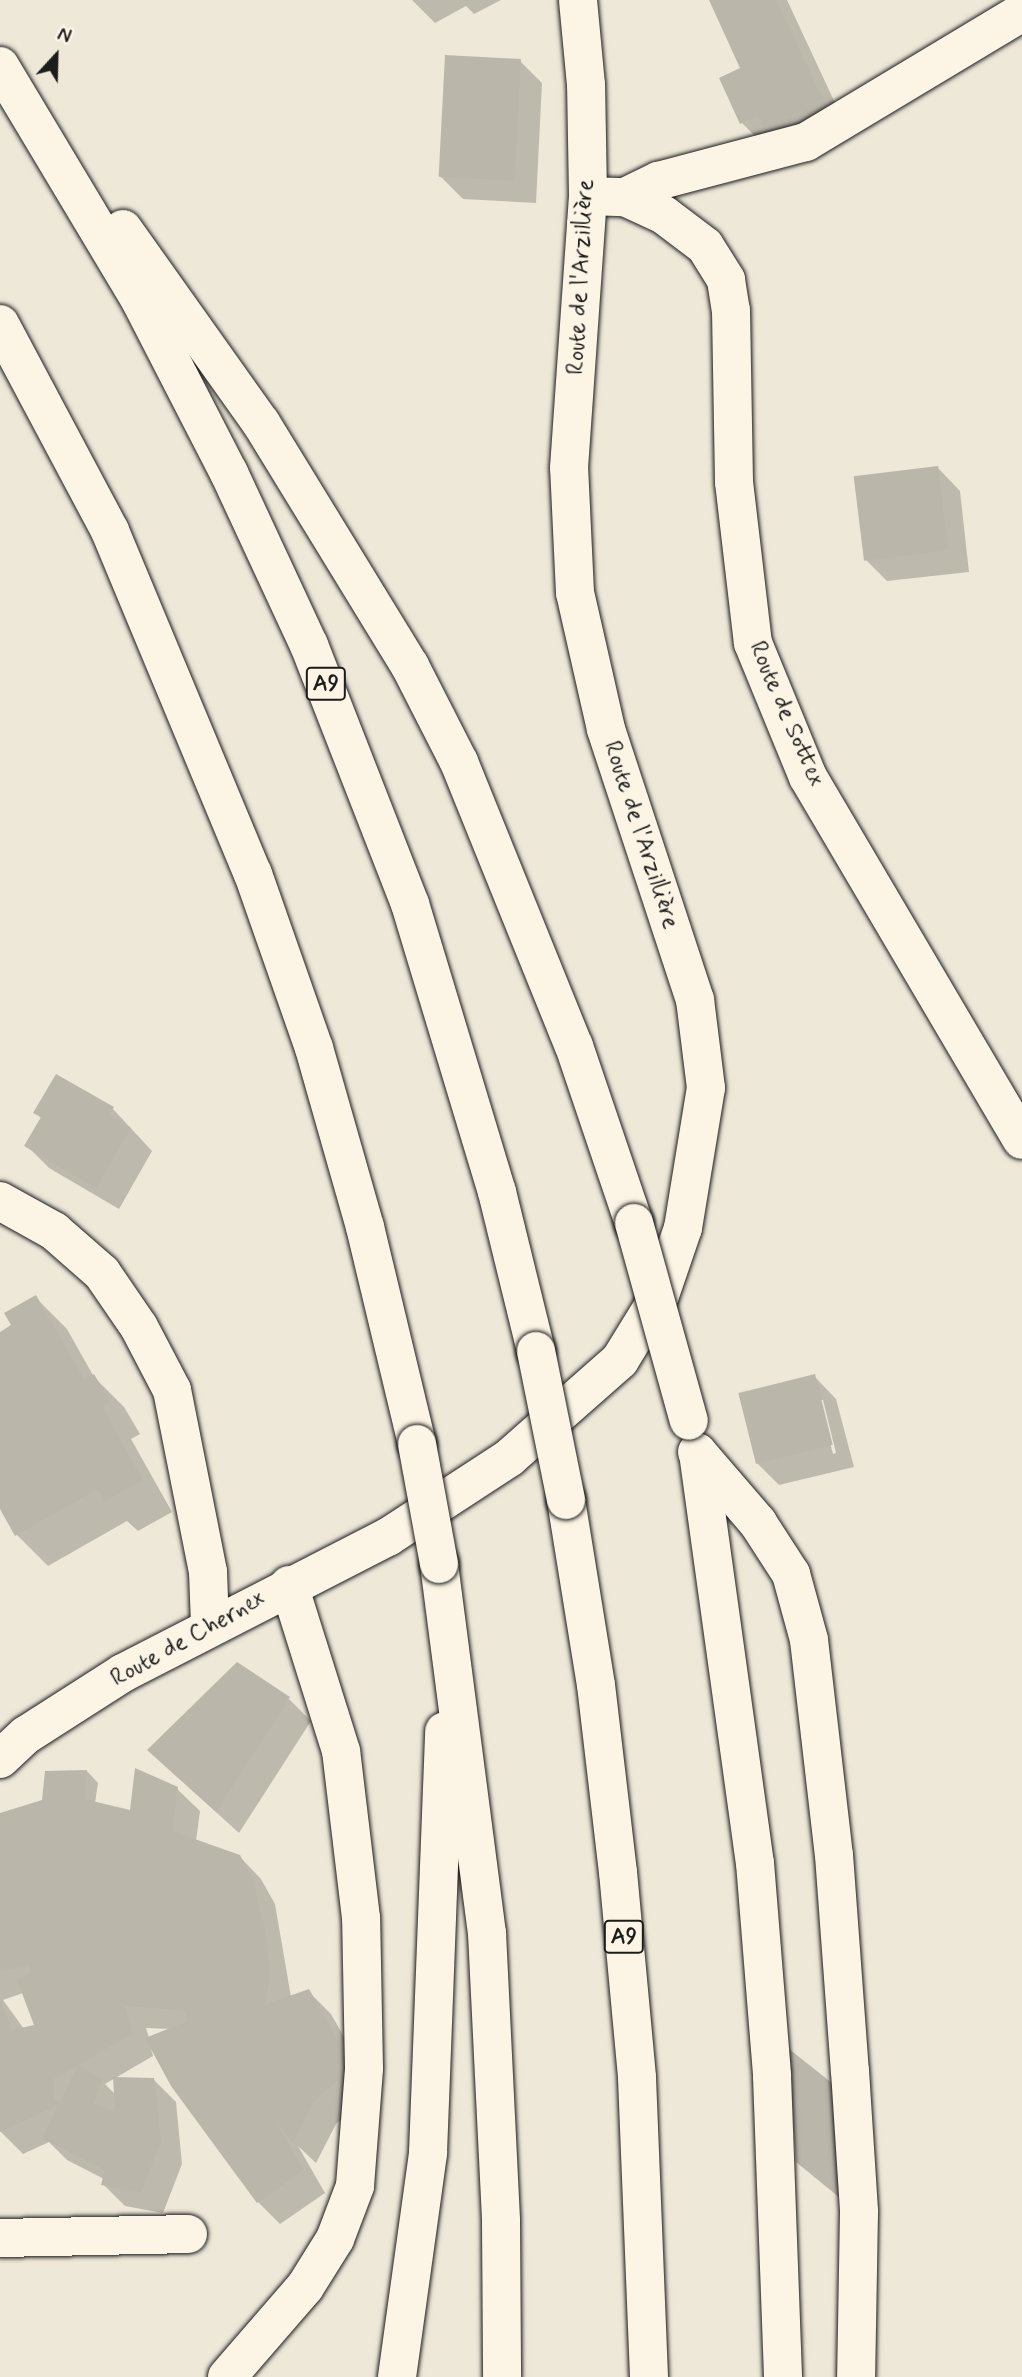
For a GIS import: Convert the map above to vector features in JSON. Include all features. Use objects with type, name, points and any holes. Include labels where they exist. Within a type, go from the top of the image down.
[{"type":"main road","name":"Route de l'Arzillière","points":[[387,1537],[509,1458],[620,1360],[660,1295],[683,1228],[706,1088],[695,1000],[607,729],[575,593],[569,468],[588,196],[586,85],[578,0]]},
{"type":"main road","points":[[625,197],[658,181],[806,142],[1022,12]]},
{"type":"main road","name":"A9","points":[[0,66],[38,123],[141,300],[229,472],[353,752],[453,1038],[536,1351],[566,1500],[596,1685],[618,1872],[637,2078],[649,2377]]},
{"type":"main road","points":[[38,123],[143,253],[261,423],[410,666],[459,762],[514,890],[634,1223],[693,1436],[755,1863],[772,2076],[783,2377]]},
{"type":"main road","name":"Route de Sottex","points":[[588,196],[625,197],[684,228],[705,246],[726,280],[731,310],[734,482],[753,643],[808,777],[1022,1140]]},
{"type":"main road","points":[[0,324],[110,531],[253,874],[314,1048],[365,1227],[417,1444],[439,1564],[487,1933],[501,2221],[502,2377]]},
{"type":"main road","points":[[0,1201],[54,1231],[102,1273],[139,1327],[172,1390],[208,1572],[210,1624]]},
{"type":"main road","points":[[693,1436],[777,1550],[800,1597],[808,1640],[834,1855],[850,2071],[859,2212],[856,2377]]},
{"type":"main road","name":"Route de Chernex","points":[[0,1759],[26,1735],[112,1679],[210,1624],[387,1537]]},
{"type":"main road","points":[[227,2377],[305,2287],[335,2239],[355,2186],[364,2068],[360,1918],[341,1751],[289,1585]]},
{"type":"main road","points":[[397,2377],[428,2153],[448,1621]]},
{"type":"main road","points":[[0,2238],[188,2234]]},
{"type":"main road","points":[[0,2265],[54,2247],[58,2237]]},
{"type":"building","points":[[709,0],[776,0],[829,112],[770,140],[758,116],[740,124],[719,78],[740,68]]},
{"type":"building","points":[[445,55],[521,59],[515,181],[439,177]]},
{"type":"building","points":[[938,466],[948,550],[864,561],[854,476]]},
{"type":"building","points":[[56,1074],[114,1107],[109,1115],[131,1128],[96,1188],[24,1146],[41,1117],[33,1113]]},
{"type":"building","points":[[36,1295],[84,1379],[94,1374],[110,1402],[102,1407],[143,1480],[105,1501],[98,1489],[15,1536],[0,1509],[0,1332],[11,1325],[4,1313]]},
{"type":"building","points":[[815,1374],[833,1445],[756,1464],[738,1393]]},
{"type":"building","points":[[237,1662],[290,1697],[216,1812],[147,1750]]},
{"type":"building","points":[[135,1768],[178,1787],[172,1831],[240,1855],[253,1880],[266,1936],[270,1978],[264,2005],[309,1989],[353,2067],[314,2101],[293,2143],[275,2121],[304,2170],[257,2203],[171,2086],[145,2038],[188,2021],[184,2010],[125,2006],[132,2034],[54,2079],[54,2098],[60,2104],[0,2132],[0,1999],[12,2030],[34,2025],[17,1980],[29,1973],[30,1965],[0,1971],[0,1813],[42,1800],[45,1771],[87,1770],[84,1799],[130,1810]]},
{"type":"building","points":[[789,2049],[837,2087],[840,2198],[796,2162]]},
{"type":"building","points":[[78,2065],[102,2079],[94,2104],[115,2111],[113,2077],[154,2078],[161,2141],[141,2192],[101,2185],[105,2170],[42,2138]]}]
